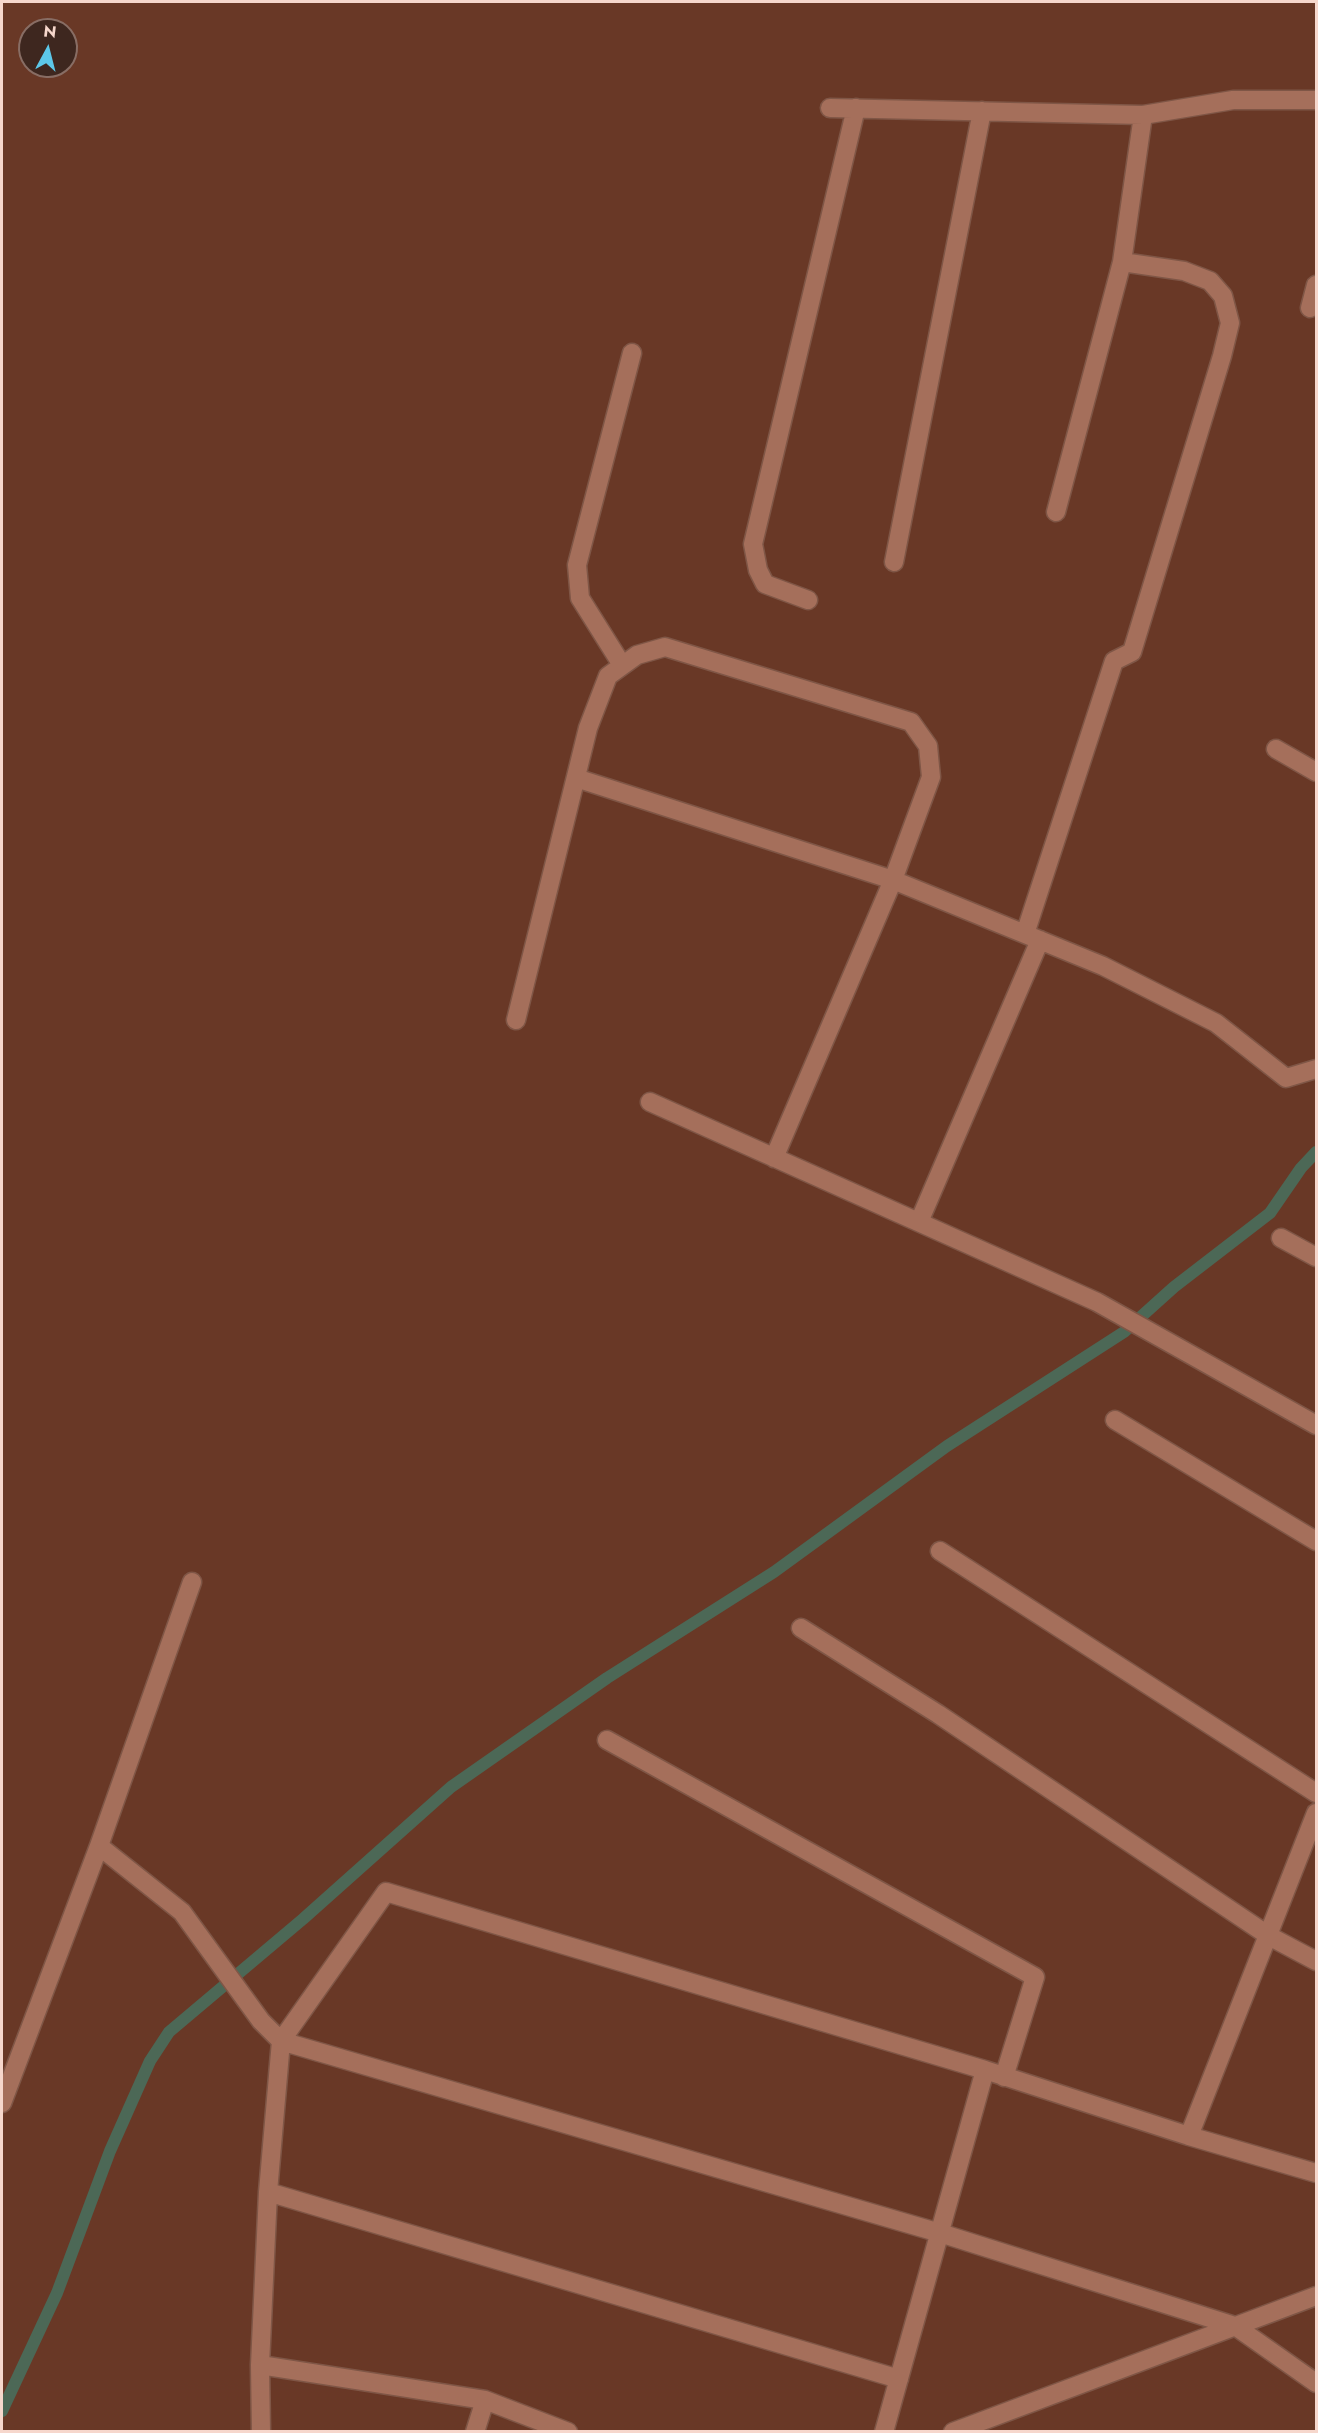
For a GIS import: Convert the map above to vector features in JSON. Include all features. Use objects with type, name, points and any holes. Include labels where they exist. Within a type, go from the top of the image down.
[{"type":"street","points":[[830,108],[1143,115],[1233,100],[1317,100]]},
{"type":"street","points":[[808,600],[765,584],[758,570],[753,544],[856,108]]},
{"type":"street","points":[[894,562],[982,111]]},
{"type":"street","points":[[1056,512],[1122,262],[1143,115]]},
{"type":"street","points":[[919,1222],[1033,938],[1114,661],[1132,652],[1230,323],[1223,296],[1210,281],[1184,271],[1122,262]]},
{"type":"street","points":[[1310,308],[1317,285]]},
{"type":"street","points":[[622,666],[580,598],[577,565],[632,353]]},
{"type":"street","points":[[516,1020],[588,728],[608,676],[637,655],[665,647],[911,722],[928,746],[931,777],[893,880],[774,1158]]},
{"type":"street","points":[[1276,749],[1317,772]]},
{"type":"street","points":[[576,778],[893,880],[1102,966],[1216,1023],[1286,1078],[1317,1069]]},
{"type":"street","points":[[650,1102],[1097,1302],[1317,1425]]},
{"type":"street","points":[[1281,1239],[1317,1257]]},
{"type":"street","points":[[1115,1420],[1317,1541]]},
{"type":"street","points":[[940,1551],[1317,1793]]},
{"type":"street","points":[[2,2103],[99,1846],[192,1582]]},
{"type":"street","points":[[801,1628],[938,1714],[1269,1935],[1317,1961]]},
{"type":"street","points":[[607,1740],[1035,1977],[1004,2077]]},
{"type":"street","points":[[1189,2136],[1317,1813]]},
{"type":"street","points":[[99,1846],[182,1912],[261,2021],[281,2041],[940,2233],[1235,2326],[1317,2383]]},
{"type":"street","points":[[261,2432],[260,2365],[268,2192],[281,2041],[386,1892],[985,2070],[1189,2136],[1317,2173]]},
{"type":"street","points":[[884,2432],[985,2070]]},
{"type":"street","points":[[268,2192],[899,2379]]},
{"type":"street","points":[[953,2432],[1317,2295]]},
{"type":"street","points":[[260,2365],[485,2400],[568,2432]]},
{"type":"street","points":[[475,2432],[485,2400]]},
{"type":"waterway","points":[[2,2411],[57,2293],[110,2151],[150,2061],[169,2032],[303,1919],[451,1787],[607,1678],[774,1572],[947,1446],[1124,1332],[1174,1287],[1270,1213],[1301,1168],[1316,1152]]}]
